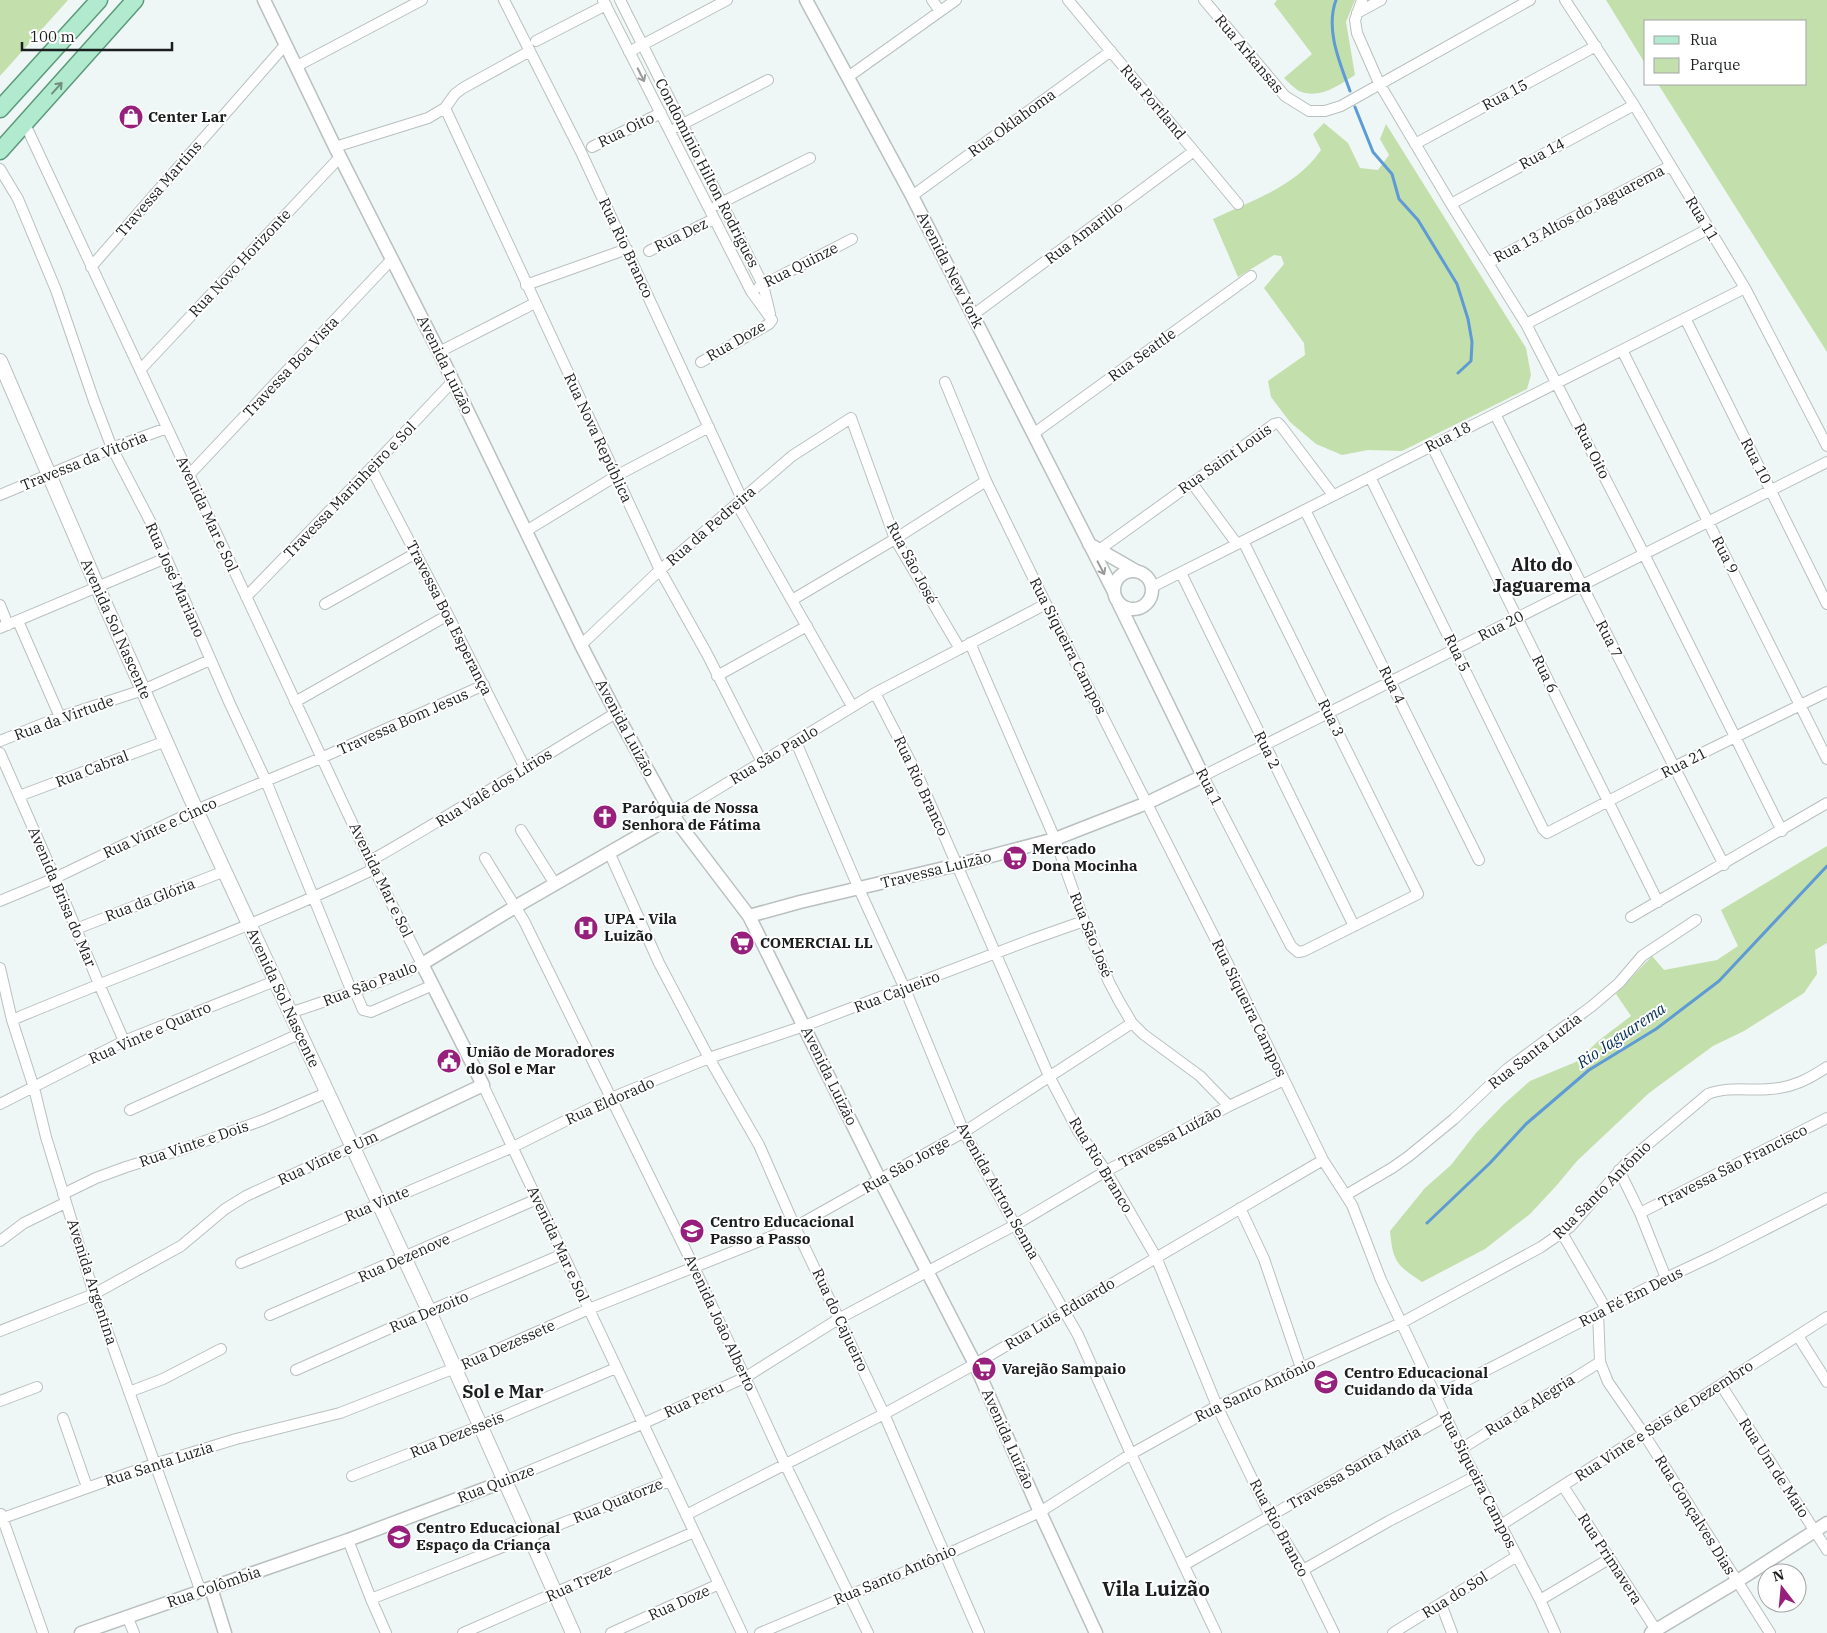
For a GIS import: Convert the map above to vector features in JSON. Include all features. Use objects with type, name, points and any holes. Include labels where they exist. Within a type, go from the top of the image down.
[{"type":"main road","points":[[0,109],[99,0]]},
{"type":"main road","points":[[0,151],[135,0]]},
{"type":"main road","name":"Avenida Sol Nascente","points":[[0,363],[196,810],[429,1311],[573,1633]]},
{"type":"street","name":"Avenida Luizão","points":[[264,0],[616,713],[673,816],[749,916],[880,1180],[975,1364],[1093,1632]]},
{"type":"street","points":[[297,66],[422,0]]},
{"type":"street","name":"Rua Rio Branco","points":[[504,0],[581,152],[627,249],[709,427],[739,501],[852,706]]},
{"type":"street","name":"Condomínio Hilton Rodrigues","points":[[620,0],[763,285],[772,320]]},
{"type":"street","points":[[629,52],[726,0]]},
{"type":"street","name":"Avenida New York","points":[[806,0],[912,196],[1033,434],[1094,547],[1116,597]]},
{"type":"street","points":[[932,0],[940,11]]},
{"type":"street","points":[[848,77],[956,0]]},
{"type":"street","name":"Rua Portland","points":[[1068,0],[1238,204]]},
{"type":"street","name":"Rua Arkansas","points":[[1204,0],[1285,96],[1309,111],[1325,111],[1341,106],[1530,0]]},
{"type":"street","points":[[1357,13],[1362,0]]},
{"type":"street","points":[[1357,13],[1381,0]]},
{"type":"street","name":"Rua 11","points":[[1565,0],[1634,105],[1745,288],[1824,434],[1827,446]]},
{"type":"street","points":[[536,41],[604,2]]},
{"type":"street","name":"Condomínio Hilton Rodrigues","points":[[604,2],[751,291],[772,320]]},
{"type":"street","name":"Rua Oito","points":[[1357,13],[1355,20],[1357,33],[1379,83],[1414,144],[1526,324],[1644,554],[1782,831]]},
{"type":"street","name":"Travessa Martins","points":[[91,267],[286,44]]},
{"type":"street","name":"Rua 15","points":[[1414,144],[1596,46]]},
{"type":"street","name":"Rua Oklahoma","points":[[912,196],[1111,51]]},
{"type":"street","points":[[338,152],[428,118],[444,108],[462,88],[530,52]]},
{"type":"street","points":[[670,131],[768,80]]},
{"type":"street","name":"Rua 14","points":[[1451,204],[1634,105]]},
{"type":"street","name":"Rua Nova República","points":[[444,108],[660,570],[707,654],[762,762]]},
{"type":"street","name":"Rua Oito","points":[[592,147],[661,113]]},
{"type":"street","name":"Avenida Mar e Sol","points":[[25,124],[372,865],[513,1147],[742,1633]]},
{"type":"street","name":"Rua Amarillo","points":[[973,315],[1194,151]]},
{"type":"street","name":"Rua Novo Horizonte","points":[[140,370],[338,152]]},
{"type":"street","points":[[712,214],[722,203],[810,158]]},
{"type":"street","name":"Rua 13 Altos do Jaguarema","points":[[1488,263],[1670,166]]},
{"type":"street","name":"Rua José Mariano","points":[[0,169],[18,199],[56,290],[112,448],[150,523],[266,781],[363,1010],[371,1012],[433,985]]},
{"type":"street","name":"Rua Dez","points":[[649,250],[712,214]]},
{"type":"street","points":[[1526,324],[1708,229]]},
{"type":"street","name":"Rua Quinze","points":[[751,291],[852,239]]},
{"type":"street","points":[[526,285],[627,249]]},
{"type":"street","name":"Travessa Boa Vista","points":[[189,475],[392,260]]},
{"type":"street","name":"Rua Seattle","points":[[1033,434],[1251,276]]},
{"type":"street","name":"Rua 18","points":[[1152,587],[1745,288]]},
{"type":"street","points":[[439,352],[535,303]]},
{"type":"street","name":"Rua 10","points":[[1685,318],[1827,604]]},
{"type":"street","name":"Rua Doze","points":[[700,362],[769,324],[772,320]]},
{"type":"street","name":"Rua 9","points":[[1622,350],[1827,759]]},
{"type":"street","name":"Travessa Marinheiro e Sol","points":[[246,597],[453,381]]},
{"type":"street","name":"Rua Siqueira Campos","points":[[945,382],[986,481],[1046,604],[1227,962],[1323,1160],[1346,1195],[1365,1235],[1401,1323],[1474,1477],[1501,1525],[1556,1633]]},
{"type":"street","name":"Rua 7","points":[[1495,414],[1724,864]]},
{"type":"street","name":"Rua da Pedreira","points":[[581,645],[660,570],[792,456],[851,418]]},
{"type":"street","name":"Rua São José","points":[[851,418],[895,539],[960,649]]},
{"type":"street","name":"Rua Saint Louis","points":[[1094,547],[1192,483],[1278,423],[1333,496]]},
{"type":"street","points":[[526,531],[616,476],[709,427]]},
{"type":"street","name":"Travessa da Vitória","points":[[0,494],[112,448],[167,428]]},
{"type":"street","name":"Rua 6","points":[[1432,446],[1658,902]]},
{"type":"street","name":"Rua 20","points":[[1203,776],[1827,462]]},
{"type":"street","name":"Travessa Boa Esperança","points":[[371,468],[525,768]]},
{"type":"street","name":"Rua 5","points":[[1370,477],[1543,830]]},
{"type":"street","points":[[792,600],[895,539],[986,481]]},
{"type":"street","name":"Rua 3","points":[[1192,483],[1240,542],[1328,712],[1418,894],[1354,926]]},
{"type":"street","name":"Rua 4","points":[[1305,510],[1479,860]]},
{"type":"street","points":[[1094,547],[1146,576],[1152,587],[1147,603],[1130,615],[1130,627]]},
{"type":"street","points":[[325,604],[416,554]]},
{"type":"street","points":[[9,624],[166,558]]},
{"type":"street","points":[[1136,571],[1130,571],[1120,577],[1114,587],[1116,597],[1127,608],[1138,608]]},
{"type":"street","name":"Rua 2","points":[[1180,572],[1354,926]]},
{"type":"street","name":"Rua 1","points":[[1116,597],[1203,776],[1291,946],[1298,952],[1304,951],[1354,926]]},
{"type":"street","name":"Rua São Paulo","points":[[290,1013],[408,971],[422,964],[673,816],[852,706],[1046,604]]},
{"type":"street","points":[[0,606],[60,718]]},
{"type":"street","points":[[295,702],[448,615]]},
{"type":"street","points":[[717,676],[807,626]]},
{"type":"street","name":"Rua São José","points":[[970,643],[1055,839],[1084,921],[1109,982],[1132,1023],[1200,1076],[1229,1106]]},
{"type":"street","name":"Rua da Virtude","points":[[0,741],[60,718],[143,690],[210,660]]},
{"type":"street","name":"Travessa Bom Jesus","points":[[322,758],[484,685]]},
{"type":"street","name":"Rua 21","points":[[1543,830],[1551,833],[1674,767],[1827,692]]},
{"type":"street","name":"Rua Rio Branco","points":[[875,693],[919,778],[1049,1076],[1078,1131],[1106,1171],[1156,1257],[1217,1406],[1270,1516],[1302,1570],[1334,1633]]},
{"type":"street","name":"Rua Valê dos Lírios","points":[[249,925],[315,897],[372,865],[616,713]]},
{"type":"street","name":"Rua Cabral","points":[[19,796],[166,741]]},
{"type":"street","name":"Avenida Airton Senna","points":[[796,742],[859,889],[905,989],[964,1132],[1078,1334],[1131,1454],[1216,1633]]},
{"type":"street","name":"Avenida Brisa do Mar","points":[[0,753],[56,878],[98,984],[124,1041]]},
{"type":"street","name":"Rua Vinte e Cinco","points":[[0,901],[56,878],[196,810],[322,758]]},
{"type":"street","name":"Travessa Luizão","points":[[749,916],[1055,839],[1147,803],[1203,776]]},
{"type":"street","points":[[1631,917],[1782,831],[1827,803]]},
{"type":"street","points":[[521,830],[555,884]]},
{"type":"street","name":"Rua do Cajueiro","points":[[609,852],[659,963],[709,1058],[759,1145],[795,1227],[840,1318],[884,1414],[979,1633]]},
{"type":"street","name":"Avenida João Alberto","points":[[486,858],[516,907],[611,1098],[694,1267],[785,1464],[868,1633]]},
{"type":"street","name":"Rua da Glória","points":[[76,928],[224,871]]},
{"type":"street","name":"Rua Santa Luzia","points":[[1346,1195],[1409,1156],[1454,1119],[1507,1069],[1592,1006],[1619,983],[1642,956],[1696,920]]},
{"type":"street","name":"Rua Cajueiro","points":[[709,1058],[804,1026],[1084,921]]},
{"type":"street","points":[[12,1020],[249,925]]},
{"type":"street","name":"Avenida Argentina","points":[[0,968],[12,1020],[34,1088],[64,1199],[94,1294],[154,1464],[225,1633]]},
{"type":"street","name":"Rua Vinte e Quatro","points":[[0,1104],[124,1041],[275,981]]},
{"type":"street","name":"Rua São Jorge","points":[[694,1267],[795,1227],[880,1180],[964,1132],[1132,1023]]},
{"type":"street","points":[[130,1110],[299,1034]]},
{"type":"street","name":"Rua Eldorado","points":[[513,1147],[611,1098],[709,1058]]},
{"type":"street","name":"Rua Santo Antônio","points":[[760,1633],[945,1555],[1040,1512],[1131,1454],[1217,1406],[1401,1323],[1509,1265],[1570,1227],[1619,1170],[1667,1126],[1711,1092],[1784,1088],[1808,1080],[1827,1067]]},
{"type":"street","name":"Travessa Luízão","points":[[928,1271],[1015,1225],[1106,1171],[1229,1106],[1284,1080]]},
{"type":"street","name":"Rua Vinte e Um","points":[[0,1331],[94,1294],[181,1246],[226,1209],[240,1200],[483,1085]]},
{"type":"street","name":"Rua Vinte e Dois","points":[[0,1241],[24,1223],[96,1178],[263,1120],[326,1093]]},
{"type":"street","points":[[1825,1119],[1827,1130]]},
{"type":"street","name":"Travessa São Francisco","points":[[1640,1213],[1825,1119]]},
{"type":"street","name":"Rua Vinte","points":[[241,1263],[513,1147]]},
{"type":"street","name":"Rua Luís Eduardo","points":[[686,1515],[884,1414],[975,1364],[1323,1160]]},
{"type":"street","name":"Travessa São Francisco","points":[[1619,1170],[1640,1213],[1666,1278]]},
{"type":"street","name":"Rua Fé Em Deus","points":[[1436,1396],[1827,1198]]},
{"type":"street","name":"Rua Dezenove","points":[[270,1316],[537,1199]]},
{"type":"street","points":[[1240,1208],[1264,1259],[1301,1368]]},
{"type":"street","name":"Rua Gonçalves Dias","points":[[1562,1233],[1602,1311],[1600,1362],[1608,1382],[1644,1434],[1770,1633]]},
{"type":"street","name":"Rua Dezoito","points":[[296,1370],[563,1254]]},
{"type":"street","name":"Rua Dezessete","points":[[321,1418],[340,1413],[454,1368],[694,1267]]},
{"type":"street","name":"Rua Peru","points":[[642,1424],[746,1377],[840,1318],[928,1271]]},
{"type":"street","name":"Rua Vinte e Seis de Dezembro","points":[[1501,1525],[1827,1317]]},
{"type":"street","points":[[1798,1336],[1827,1382]]},
{"type":"street","points":[[129,1392],[163,1378],[221,1349]]},
{"type":"street","name":"Rua da Alegria","points":[[1461,1449],[1600,1362]]},
{"type":"street","name":"Rua Dezesseis","points":[[352,1476],[480,1426],[616,1368]]},
{"type":"street","name":"Rua Um de Maio","points":[[1721,1385],[1827,1550]]},
{"type":"street","points":[[0,1401],[37,1388]]},
{"type":"street","name":"Travessa Santa Maria","points":[[1184,1565],[1446,1416]]},
{"type":"street","points":[[63,1418],[87,1487]]},
{"type":"street","name":"Rua Santa Luzia","points":[[1,1517],[154,1464],[236,1439],[321,1418]]},
{"type":"street","name":"Rua Quinze","points":[[348,1540],[505,1481],[642,1424]]},
{"type":"street","points":[[1302,1570],[1389,1521],[1474,1477]]},
{"type":"street","name":"Rua Quatorze","points":[[371,1599],[669,1481]]},
{"type":"street","name":"Rua Primavera","points":[[1563,1486],[1655,1632]]},
{"type":"street","points":[[1,1517],[44,1633]]},
{"type":"street","points":[[1655,1632],[1736,1582],[1827,1522]]},
{"type":"street","name":"Rua Treze","points":[[464,1633],[694,1532]]},
{"type":"street","points":[[348,1540],[386,1633]]},
{"type":"street","name":"Rua Colômbia","points":[[81,1633],[348,1540]]},
{"type":"street","name":"Rua do Sol","points":[[1393,1633],[1517,1556]]},
{"type":"street","points":[[1540,1600],[1609,1559]]},
{"type":"street","name":"Rua Doze","points":[[611,1633],[719,1584]]},
{"type":"street","points":[[1441,1604],[1452,1633]]},
{"type":"street","points":[[127,1616],[134,1633]]},
{"type":"green space","points":[[0,0],[68,0],[0,76]]},
{"type":"green space","points":[[1277,0],[1355,0],[1346,22],[1355,75],[1321,93],[1306,93],[1293,87],[1284,78],[1312,54],[1274,4]]},
{"type":"green space","points":[[1606,0],[1827,0],[1827,352],[1659,85],[1807,85],[1807,20],[1644,20],[1644,62]]},
{"type":"green space","points":[[1324,123],[1348,143],[1360,168],[1378,170],[1389,155],[1380,139],[1386,124],[1526,348],[1531,375],[1527,389],[1402,451],[1368,450],[1342,455],[1316,444],[1290,422],[1271,397],[1268,381],[1305,355],[1304,343],[1264,288],[1284,264],[1281,256],[1274,255],[1238,277],[1213,219],[1258,199],[1299,174],[1321,150],[1313,134]]},
{"type":"green space","points":[[1827,846],[1827,943],[1815,950],[1817,974],[1804,993],[1744,1031],[1713,1046],[1649,1093],[1577,1161],[1530,1214],[1485,1249],[1422,1282],[1402,1267],[1395,1257],[1390,1231],[1425,1188],[1451,1165],[1476,1133],[1504,1104],[1530,1081],[1578,1061],[1598,1041],[1631,1016],[1616,994],[1652,956],[1664,970],[1717,960],[1738,946],[1721,910]]},
{"type":"waterway","points":[[1336,0],[1333,11],[1333,35],[1338,58],[1350,91]]},
{"type":"waterway","points":[[1355,107],[1373,152],[1392,174],[1399,199],[1418,220],[1457,284],[1468,319],[1472,342],[1471,361],[1458,373]]},
{"type":"waterway","name":"Rio Jaguarema","points":[[1427,1223],[1490,1163],[1526,1124],[1589,1070],[1656,1029],[1719,981],[1827,866]]},
{"type":"place","name":"Center Lar","points":[[131,117]]},
{"type":"place","name":"Paróquia de Nossa Senhora de Fátima","points":[[605,817]]},
{"type":"place","name":"Mercado Dona Mocinha","points":[[1015,858]]},
{"type":"place","name":"UPA - Vila Luizão","points":[[586,928]]},
{"type":"place","name":"COMERCIAL LL","points":[[742,943]]},
{"type":"place","name":"União de Moradores do Sol e Mar","points":[[449,1061]]},
{"type":"place","name":"Centro Educacional Passo a Passo","points":[[692,1231]]},
{"type":"place","name":"Varejão Sampaio","points":[[984,1369]]},
{"type":"place","name":"Centro Educacional Cuidando da Vida","points":[[1326,1382]]},
{"type":"place","name":"Centro Educacional Espaço da Criança","points":[[399,1537]]},
{"type":"district","name":"Alto do Jaguarema","points":[[1542,575]]},
{"type":"district","name":"Sol e Mar","points":[[503,1392]]},
{"type":"district","name":"Vila Luizão","points":[[1156,1589]]}]
